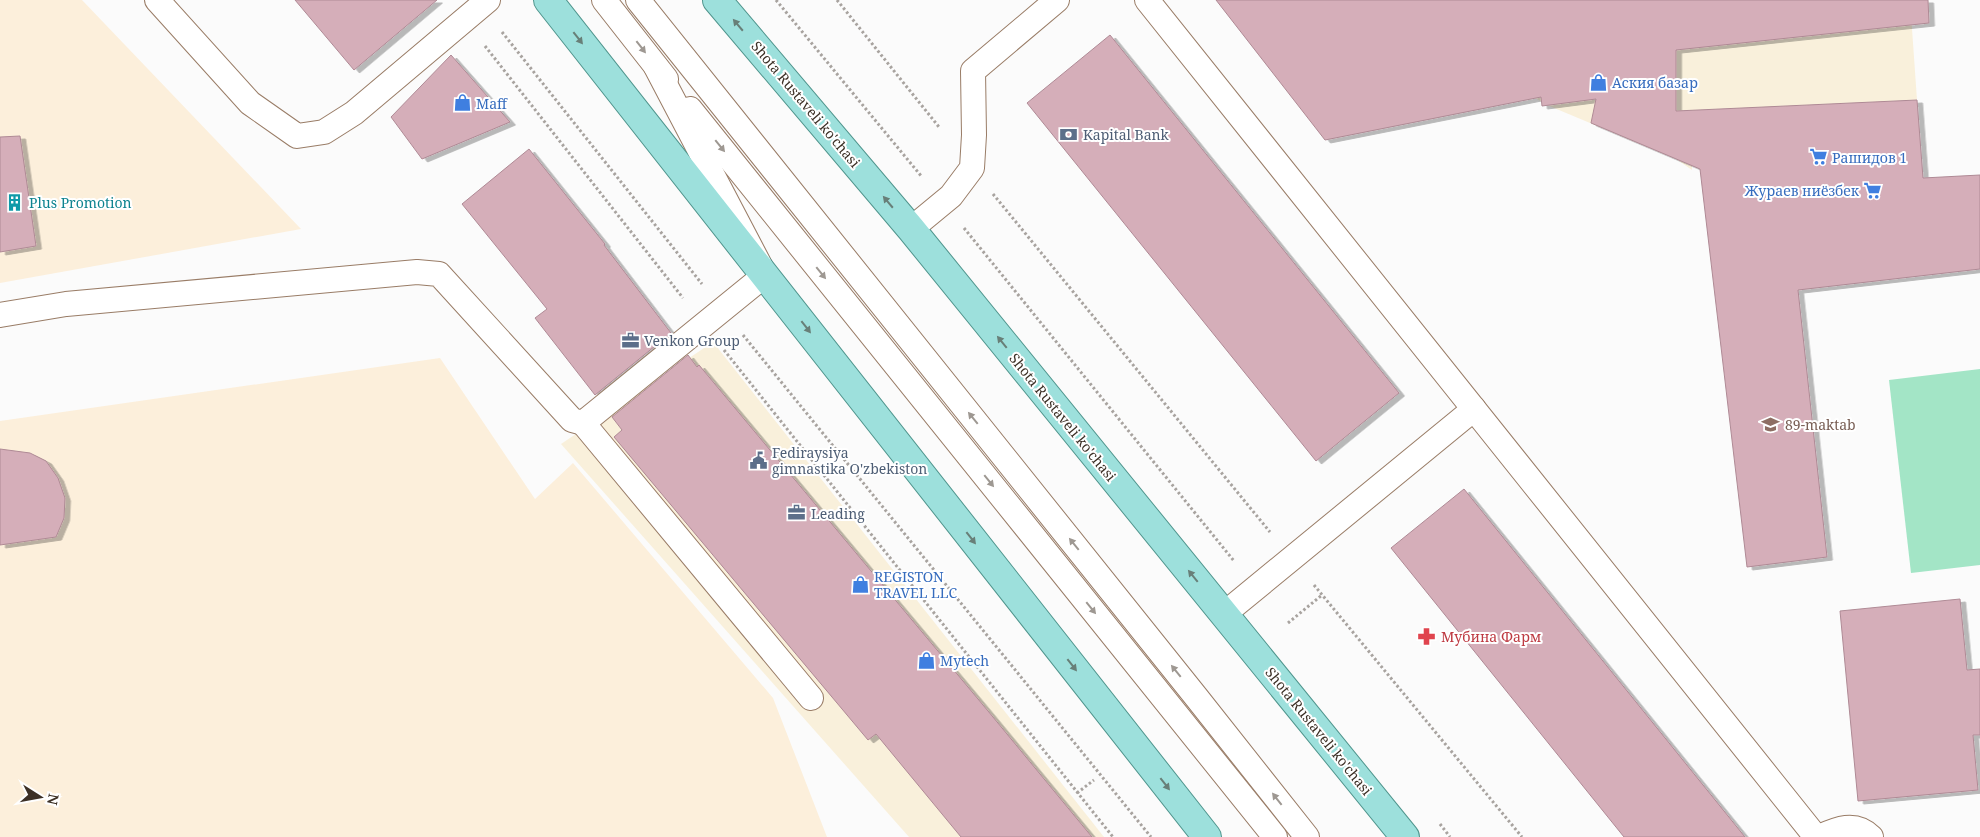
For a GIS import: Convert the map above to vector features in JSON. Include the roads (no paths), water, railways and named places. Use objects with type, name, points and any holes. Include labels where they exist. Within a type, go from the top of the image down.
[{"type":"main road","points":[[548,0],[1207,837]]},
{"type":"main road","name":"Shota Rustaveli ko'chasi","points":[[717,0],[911,229],[1405,837]]},
{"type":"lane","points":[[157,0],[250,103],[297,136],[324,132],[354,113],[478,9]]},
{"type":"lane","points":[[604,0],[1275,837]]},
{"type":"lane","points":[[638,0],[1307,837]]},
{"type":"lane","points":[[911,229],[951,196],[972,168],[974,135],[973,72],[1057,0]]},
{"type":"lane","points":[[1147,0],[1817,837],[1839,828],[1853,827],[1864,830],[1871,837]]},
{"type":"lane","points":[[583,423],[765,275],[656,67]]},
{"type":"lane","points":[[0,315],[66,304],[387,274],[417,272],[439,274],[572,420],[583,423],[812,698]]},
{"type":"lane","points":[[1224,614],[1474,410]]},
{"type":"place","name":"Аския базар","points":[[1598,82]]},
{"type":"place","name":"Maff","points":[[462,103]]},
{"type":"place","name":"Kapital Bank","points":[[1069,134]]},
{"type":"place","name":"Рашидов 1","points":[[1818,157]]},
{"type":"place","name":"Жураев ниёзбек","points":[[1873,190]]},
{"type":"place","name":"Plus Promotion","points":[[15,202]]},
{"type":"place","name":"Venkon Group","points":[[630,340]]},
{"type":"place","name":"89-maktab","points":[[1771,424]]},
{"type":"place","name":"Fediraysiya gimnastika O'zbekiston","points":[[758,460]]},
{"type":"place","name":"Leading","points":[[797,513]]},
{"type":"place","name":"REGISTON TRAVEL LLC","points":[[860,584]]},
{"type":"place","name":"Мубина Фарм","points":[[1427,636]]},
{"type":"place","name":"Mytech","points":[[926,660]]}]
